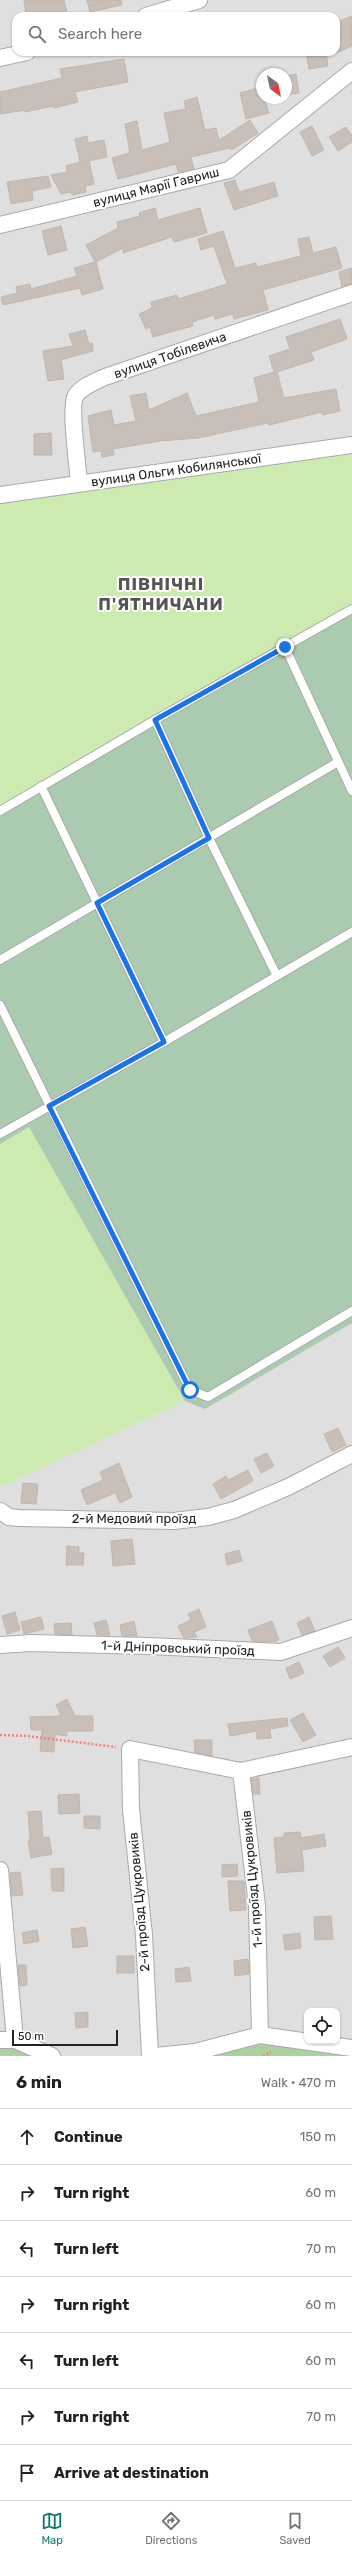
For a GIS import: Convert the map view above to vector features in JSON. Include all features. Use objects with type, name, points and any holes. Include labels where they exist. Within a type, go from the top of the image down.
[{"type":"street","points":[[159,12],[199,0]]},
{"type":"street","points":[[0,58],[12,55]]},
{"type":"street","name":"вулиця Марії Гавриш","points":[[0,225],[229,170],[352,71]]},
{"type":"street","name":"вулиця Тобілевича","points":[[79,483],[73,409],[76,395],[88,385],[105,377],[352,293]]},
{"type":"street","name":"вулиця Ольги Кобилянської","points":[[0,495],[352,445]]},
{"type":"street","name":"2-й Медовий проїзд","points":[[0,1511],[9,1517],[19,1518],[174,1521],[208,1517],[234,1510],[288,1487],[352,1454]]},
{"type":"street","name":"1-й Дніпровський проїзд","points":[[0,1645],[31,1643],[148,1646],[281,1652],[352,1628]]},
{"type":"street","points":[[130,1749],[241,1771],[352,1747]]},
{"type":"street","name":"2-й проїзд Цукровиків","points":[[130,1749],[131,1809],[144,1935],[150,2056]]},
{"type":"street","name":"1-й проїзд Цукровиків","points":[[241,1771],[257,1906],[260,2035]]},
{"type":"street","points":[[0,1870],[7,2040],[52,2056]]},
{"type":"street","points":[[156,2056],[195,2052],[260,2035],[352,2048]]},
{"type":"lane","points":[[0,811],[155,720],[352,609]]},
{"type":"lane","points":[[285,647],[352,791]]},
{"type":"lane","points":[[155,720],[209,838],[277,976]]},
{"type":"lane","points":[[0,960],[338,762]]},
{"type":"lane","points":[[41,786],[164,1042]]},
{"type":"lane","points":[[0,1134],[164,1042],[352,932]]},
{"type":"lane","points":[[0,1005],[190,1390],[208,1396],[352,1311]]},
{"type":"path","points":[[0,1735],[28,1736],[130,1749]]},
{"type":"shaded area","points":[[0,0],[352,0],[352,2050],[199,2056],[39,2056],[0,2047]]},
{"type":"green space","points":[[352,445],[352,609],[0,811],[0,495]]},
{"type":"green space","points":[[352,609],[352,1323],[205,1409],[185,1401],[29,1127],[0,1144],[0,811]]},
{"type":"green space","points":[[29,1127],[185,1401],[4,1486],[0,1484],[0,1144]]},
{"type":"green space","points":[[259,2039],[352,2050],[352,2056],[199,2056]]},
{"type":"green space","points":[[13,2045],[39,2056],[0,2056],[0,2047]]},
{"type":"building","points":[[24,0],[64,0],[67,12],[26,12]]},
{"type":"building","points":[[87,0],[121,0],[122,5],[90,12]]},
{"type":"building","points":[[352,16],[352,46],[340,51],[340,20]]},
{"type":"building","points":[[307,56],[327,56],[328,66],[309,69]]},
{"type":"building","points":[[124,59],[128,82],[75,92],[78,102],[54,108],[53,106],[25,112],[25,110],[0,114],[0,92],[62,78],[60,69]]},
{"type":"building","points":[[296,74],[299,93],[292,94],[292,75]]},
{"type":"building","points":[[256,89],[256,104],[266,104],[269,113],[246,119],[240,93]]},
{"type":"building","points":[[197,97],[205,130],[216,128],[219,140],[250,120],[258,133],[232,150],[230,148],[191,157],[194,169],[178,172],[176,164],[118,179],[112,158],[130,153],[125,124],[137,121],[142,150],[170,142],[164,113],[186,109],[184,101]]},
{"type":"building","points":[[312,126],[324,150],[312,156],[300,132]]},
{"type":"building","points":[[346,127],[352,136],[352,142],[338,151],[329,137]]},
{"type":"building","points":[[87,136],[88,143],[104,140],[107,157],[89,161],[94,184],[85,186],[86,192],[72,195],[71,192],[61,194],[51,175],[67,172],[66,166],[80,162],[75,139]]},
{"type":"building","points":[[48,176],[51,187],[32,191],[33,200],[11,204],[7,182]]},
{"type":"building","points":[[235,180],[239,192],[274,182],[278,196],[234,210],[224,183]]},
{"type":"building","points":[[155,208],[158,220],[200,208],[207,233],[174,242],[172,237],[123,253],[123,248],[96,262],[103,289],[82,295],[80,288],[3,305],[1,297],[17,293],[16,287],[30,284],[31,289],[77,276],[74,268],[95,262],[86,245],[118,228],[117,222],[140,216],[139,213]]},
{"type":"building","points":[[61,226],[67,250],[48,255],[42,231]]},
{"type":"building","points":[[223,231],[235,268],[256,263],[257,267],[301,256],[298,239],[309,237],[313,253],[336,247],[342,268],[263,290],[268,310],[234,319],[233,314],[215,319],[214,315],[192,322],[193,326],[153,337],[150,327],[146,329],[139,314],[152,308],[151,302],[177,295],[178,299],[227,284],[214,246],[201,250],[198,239]]},
{"type":"building","points":[[352,268],[352,284],[342,286],[339,272]]},
{"type":"building","points":[[340,319],[347,339],[311,352],[314,360],[277,372],[284,398],[336,389],[340,411],[323,415],[322,412],[269,425],[268,423],[198,438],[160,441],[113,449],[114,455],[102,457],[101,451],[93,452],[88,416],[111,410],[114,425],[136,421],[130,396],[146,393],[149,410],[187,393],[196,416],[259,402],[254,378],[274,372],[269,356],[290,349],[286,337]]},
{"type":"building","points":[[85,330],[89,344],[92,343],[93,351],[61,360],[64,379],[48,381],[43,351],[73,346],[69,334]]},
{"type":"building","points":[[51,433],[52,455],[34,455],[34,434]]},
{"type":"building","points":[[338,1428],[346,1445],[332,1452],[324,1434]]},
{"type":"building","points":[[267,1453],[274,1466],[261,1473],[254,1459]]},
{"type":"building","points":[[119,1463],[132,1497],[120,1503],[115,1493],[87,1505],[81,1490],[103,1480],[100,1472]]},
{"type":"building","points":[[248,1470],[253,1481],[221,1499],[213,1484],[226,1476],[228,1480]]},
{"type":"building","points":[[23,1483],[38,1484],[36,1504],[21,1503]]},
{"type":"building","points":[[132,1539],[135,1564],[113,1566],[111,1541]]},
{"type":"building","points":[[67,1546],[79,1547],[79,1553],[84,1553],[83,1565],[66,1565]]},
{"type":"building","points":[[239,1550],[242,1561],[227,1565],[225,1554]]},
{"type":"building","points":[[199,1609],[206,1627],[194,1632],[197,1637],[184,1638],[178,1626],[191,1620],[188,1614]]},
{"type":"building","points":[[15,1612],[20,1630],[7,1634],[2,1616]]},
{"type":"building","points":[[41,1617],[44,1629],[24,1634],[21,1622]]},
{"type":"building","points":[[309,1617],[315,1631],[302,1635],[297,1623]]},
{"type":"building","points":[[106,1620],[110,1635],[97,1635],[94,1623]]},
{"type":"building","points":[[134,1621],[137,1636],[122,1636],[120,1625]]},
{"type":"building","points":[[272,1621],[279,1640],[273,1642],[252,1641],[248,1630]]},
{"type":"building","points":[[71,1623],[72,1635],[55,1634],[54,1624]]},
{"type":"building","points":[[338,1647],[345,1658],[330,1667],[323,1656]]},
{"type":"building","points":[[299,1662],[304,1673],[290,1679],[286,1668]]},
{"type":"building","points":[[67,1699],[75,1716],[93,1716],[93,1731],[67,1731],[67,1736],[55,1734],[54,1752],[40,1751],[42,1730],[31,1730],[30,1717],[61,1716],[56,1705]]},
{"type":"building","points":[[303,1713],[316,1735],[303,1742],[290,1720]]},
{"type":"building","points":[[287,1718],[288,1726],[270,1729],[271,1738],[257,1739],[257,1731],[230,1736],[228,1724]]},
{"type":"building","points":[[194,1740],[212,1740],[212,1756],[195,1752]]},
{"type":"building","points":[[259,1778],[260,1794],[253,1794],[251,1779]]},
{"type":"building","points":[[79,1794],[80,1813],[59,1814],[58,1795]]},
{"type":"building","points":[[41,1811],[43,1838],[49,1837],[52,1854],[31,1858],[28,1841],[30,1841],[28,1812]]},
{"type":"building","points":[[84,1816],[100,1816],[100,1829],[84,1828]]},
{"type":"building","points":[[300,1832],[301,1838],[324,1834],[326,1846],[302,1850],[304,1871],[277,1873],[274,1838],[284,1837],[284,1833]]},
{"type":"building","points":[[237,1864],[238,1876],[222,1877],[222,1865]]},
{"type":"building","points":[[64,1868],[64,1891],[52,1891],[51,1869]]},
{"type":"building","points":[[20,1872],[23,1895],[12,1896],[10,1873]]},
{"type":"building","points":[[228,1881],[244,1881],[246,1910],[230,1911]]},
{"type":"building","points":[[331,1916],[333,1939],[315,1940],[314,1917]]},
{"type":"building","points":[[85,1927],[88,1946],[73,1948],[71,1929]]},
{"type":"building","points":[[37,1930],[39,1941],[24,1944],[22,1933]]},
{"type":"building","points":[[300,1933],[301,1948],[285,1950],[283,1935]]},
{"type":"building","points":[[117,1956],[134,1956],[134,1973],[117,1973]]},
{"type":"building","points":[[248,1959],[249,1974],[235,1976],[234,1961]]},
{"type":"building","points":[[18,1965],[26,1965],[27,1985],[20,1986]]},
{"type":"building","points":[[189,1967],[191,1981],[176,1982],[175,1969]]},
{"type":"building","points":[[88,2012],[88,2027],[76,2028],[75,2013]]},
{"type":"district","name":"ПІВНІЧНІ П'ЯТНИЧАНИ","points":[[161,594]]},
{"type":"route","points":[[190,1390],[49,1106],[164,1042],[97,903],[209,838],[155,720],[285,647]]}]
